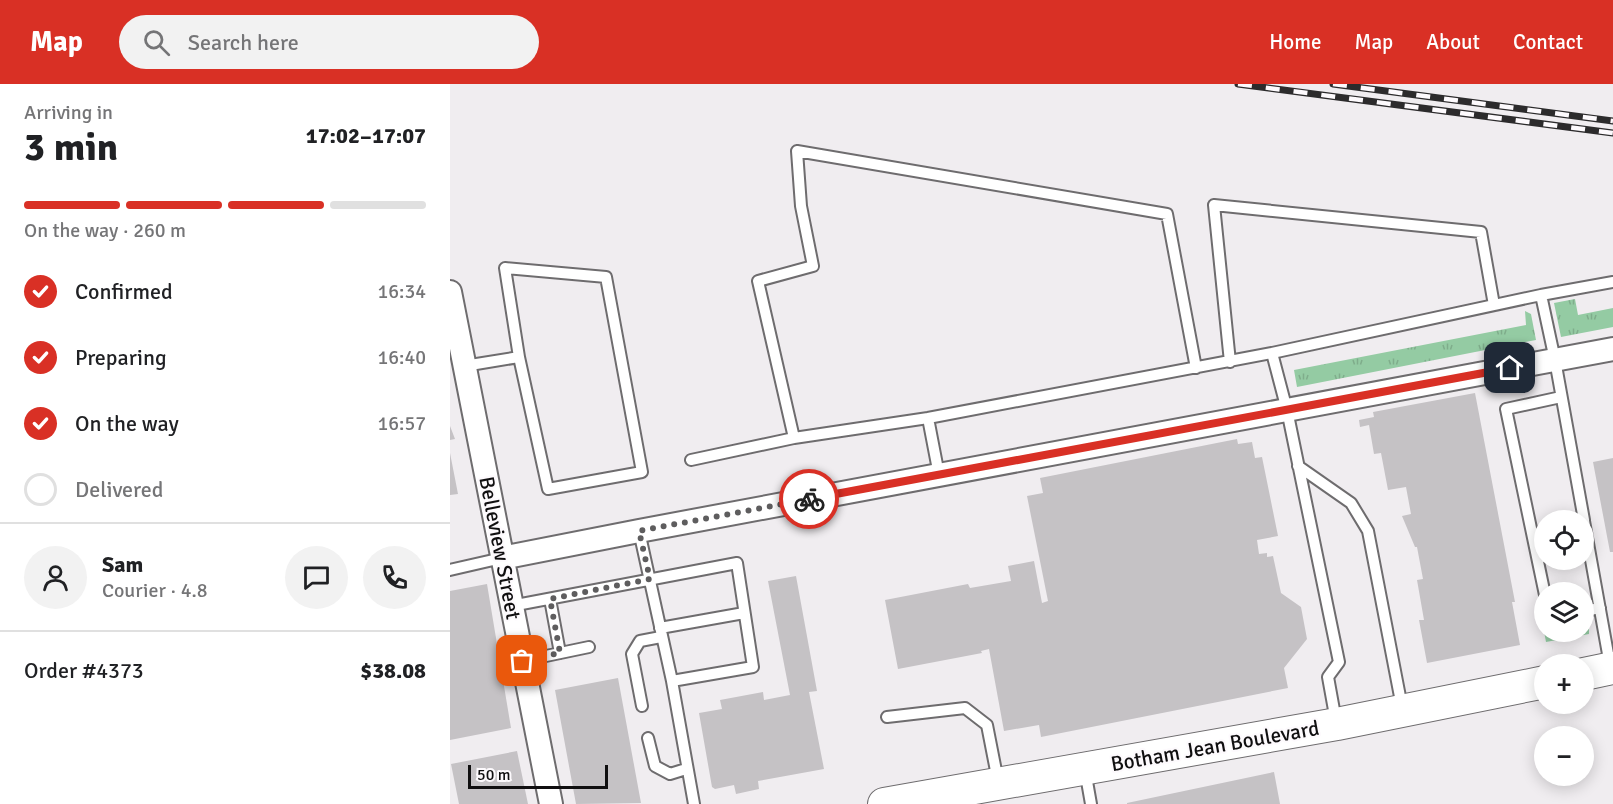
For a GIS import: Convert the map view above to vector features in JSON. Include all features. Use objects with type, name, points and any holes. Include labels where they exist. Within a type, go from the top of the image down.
[{"type":"main road","name":"Botham Jean Boulevard","points":[[884,804],[992,788],[1337,724],[1534,684]]},
{"type":"street","name":"Belleview Street","points":[[450,292],[551,804]]},
{"type":"street","points":[[502,558],[1613,349]]},
{"type":"lane","points":[[794,438],[758,281],[813,266],[801,206],[797,151],[1167,214],[1196,368]]},
{"type":"lane","points":[[1230,362],[1214,205],[1481,232],[1494,305]]},
{"type":"lane","points":[[505,268],[606,277],[642,472],[549,489],[519,357],[505,268]]},
{"type":"lane","points":[[691,460],[794,438],[928,418],[1230,362],[1541,295],[1613,282]]},
{"type":"lane","points":[[1541,295],[1582,510]]},
{"type":"lane","points":[[1272,353],[1287,410],[1339,662],[1328,678],[1337,724]]},
{"type":"lane","points":[[464,366],[519,357]]},
{"type":"lane","points":[[1542,582],[1506,409],[1561,397]]},
{"type":"lane","points":[[928,418],[939,475]]},
{"type":"lane","points":[[1298,466],[1351,503],[1368,531],[1403,711]]},
{"type":"lane","points":[[639,531],[672,681],[694,804]]},
{"type":"lane","points":[[450,570],[502,558]]},
{"type":"lane","points":[[511,606],[737,563],[753,668],[672,681]]},
{"type":"lane","points":[[1593,570],[1600,608],[1602,670]]},
{"type":"lane","points":[[550,599],[560,653]]},
{"type":"lane","points":[[1594,609],[1600,608]]},
{"type":"lane","points":[[642,706],[632,654],[640,641],[660,632],[744,613]]},
{"type":"lane","points":[[522,661],[589,647]]},
{"type":"lane","points":[[887,717],[965,708],[987,725],[992,788]]},
{"type":"lane","points":[[648,738],[655,766],[670,774],[687,769]]},
{"type":"lane","points":[[1085,770],[1091,804]]},
{"type":"green space","points":[[1575,299],[1578,315],[1613,308],[1613,327],[1561,337],[1554,303]]},
{"type":"green space","points":[[1525,311],[1531,314],[1536,340],[1297,387],[1294,370],[1526,325]]},
{"type":"building","points":[[1475,393],[1515,602],[1512,602],[1520,645],[1427,663],[1419,620],[1424,620],[1417,580],[1423,579],[1417,547],[1415,547],[1402,516],[1411,514],[1406,487],[1388,490],[1381,453],[1374,454],[1369,425],[1360,427],[1359,420],[1374,417],[1373,412]]},
{"type":"building","points":[[450,426],[455,439],[450,440]]},
{"type":"building","points":[[1237,439],[1238,444],[1252,442],[1255,458],[1262,457],[1278,536],[1257,540],[1259,554],[1267,553],[1267,557],[1273,556],[1281,593],[1301,607],[1307,639],[1284,668],[1288,688],[1041,737],[1039,725],[1004,731],[989,649],[981,651],[982,653],[898,669],[885,600],[968,584],[970,588],[1011,581],[1008,566],[1034,561],[1042,603],[1048,601],[1027,496],[1043,493],[1040,478]]},
{"type":"building","points":[[450,453],[458,494],[450,495]]},
{"type":"building","points":[[1613,458],[1613,552],[1610,552],[1593,462]]},
{"type":"building","points":[[796,576],[817,691],[809,692],[824,769],[758,781],[759,789],[736,794],[734,785],[715,789],[712,787],[699,713],[722,709],[720,700],[763,692],[764,700],[790,695],[768,581]]},
{"type":"building","points":[[487,584],[511,728],[450,740],[450,591]]},
{"type":"building","points":[[618,678],[641,803],[576,804],[555,690]]},
{"type":"building","points":[[517,751],[528,804],[459,804],[451,764]]},
{"type":"building","points":[[1274,772],[1280,804],[1127,804],[1127,803]]},
{"type":"railway","points":[[1238,84],[1613,133]]},
{"type":"railway","points":[[1333,84],[1613,121]]},
{"type":"way so far","points":[[522,661],[560,653],[550,599],[650,579],[639,531],[809,499]]},
{"type":"route","points":[[809,499],[1510,368]]}]
